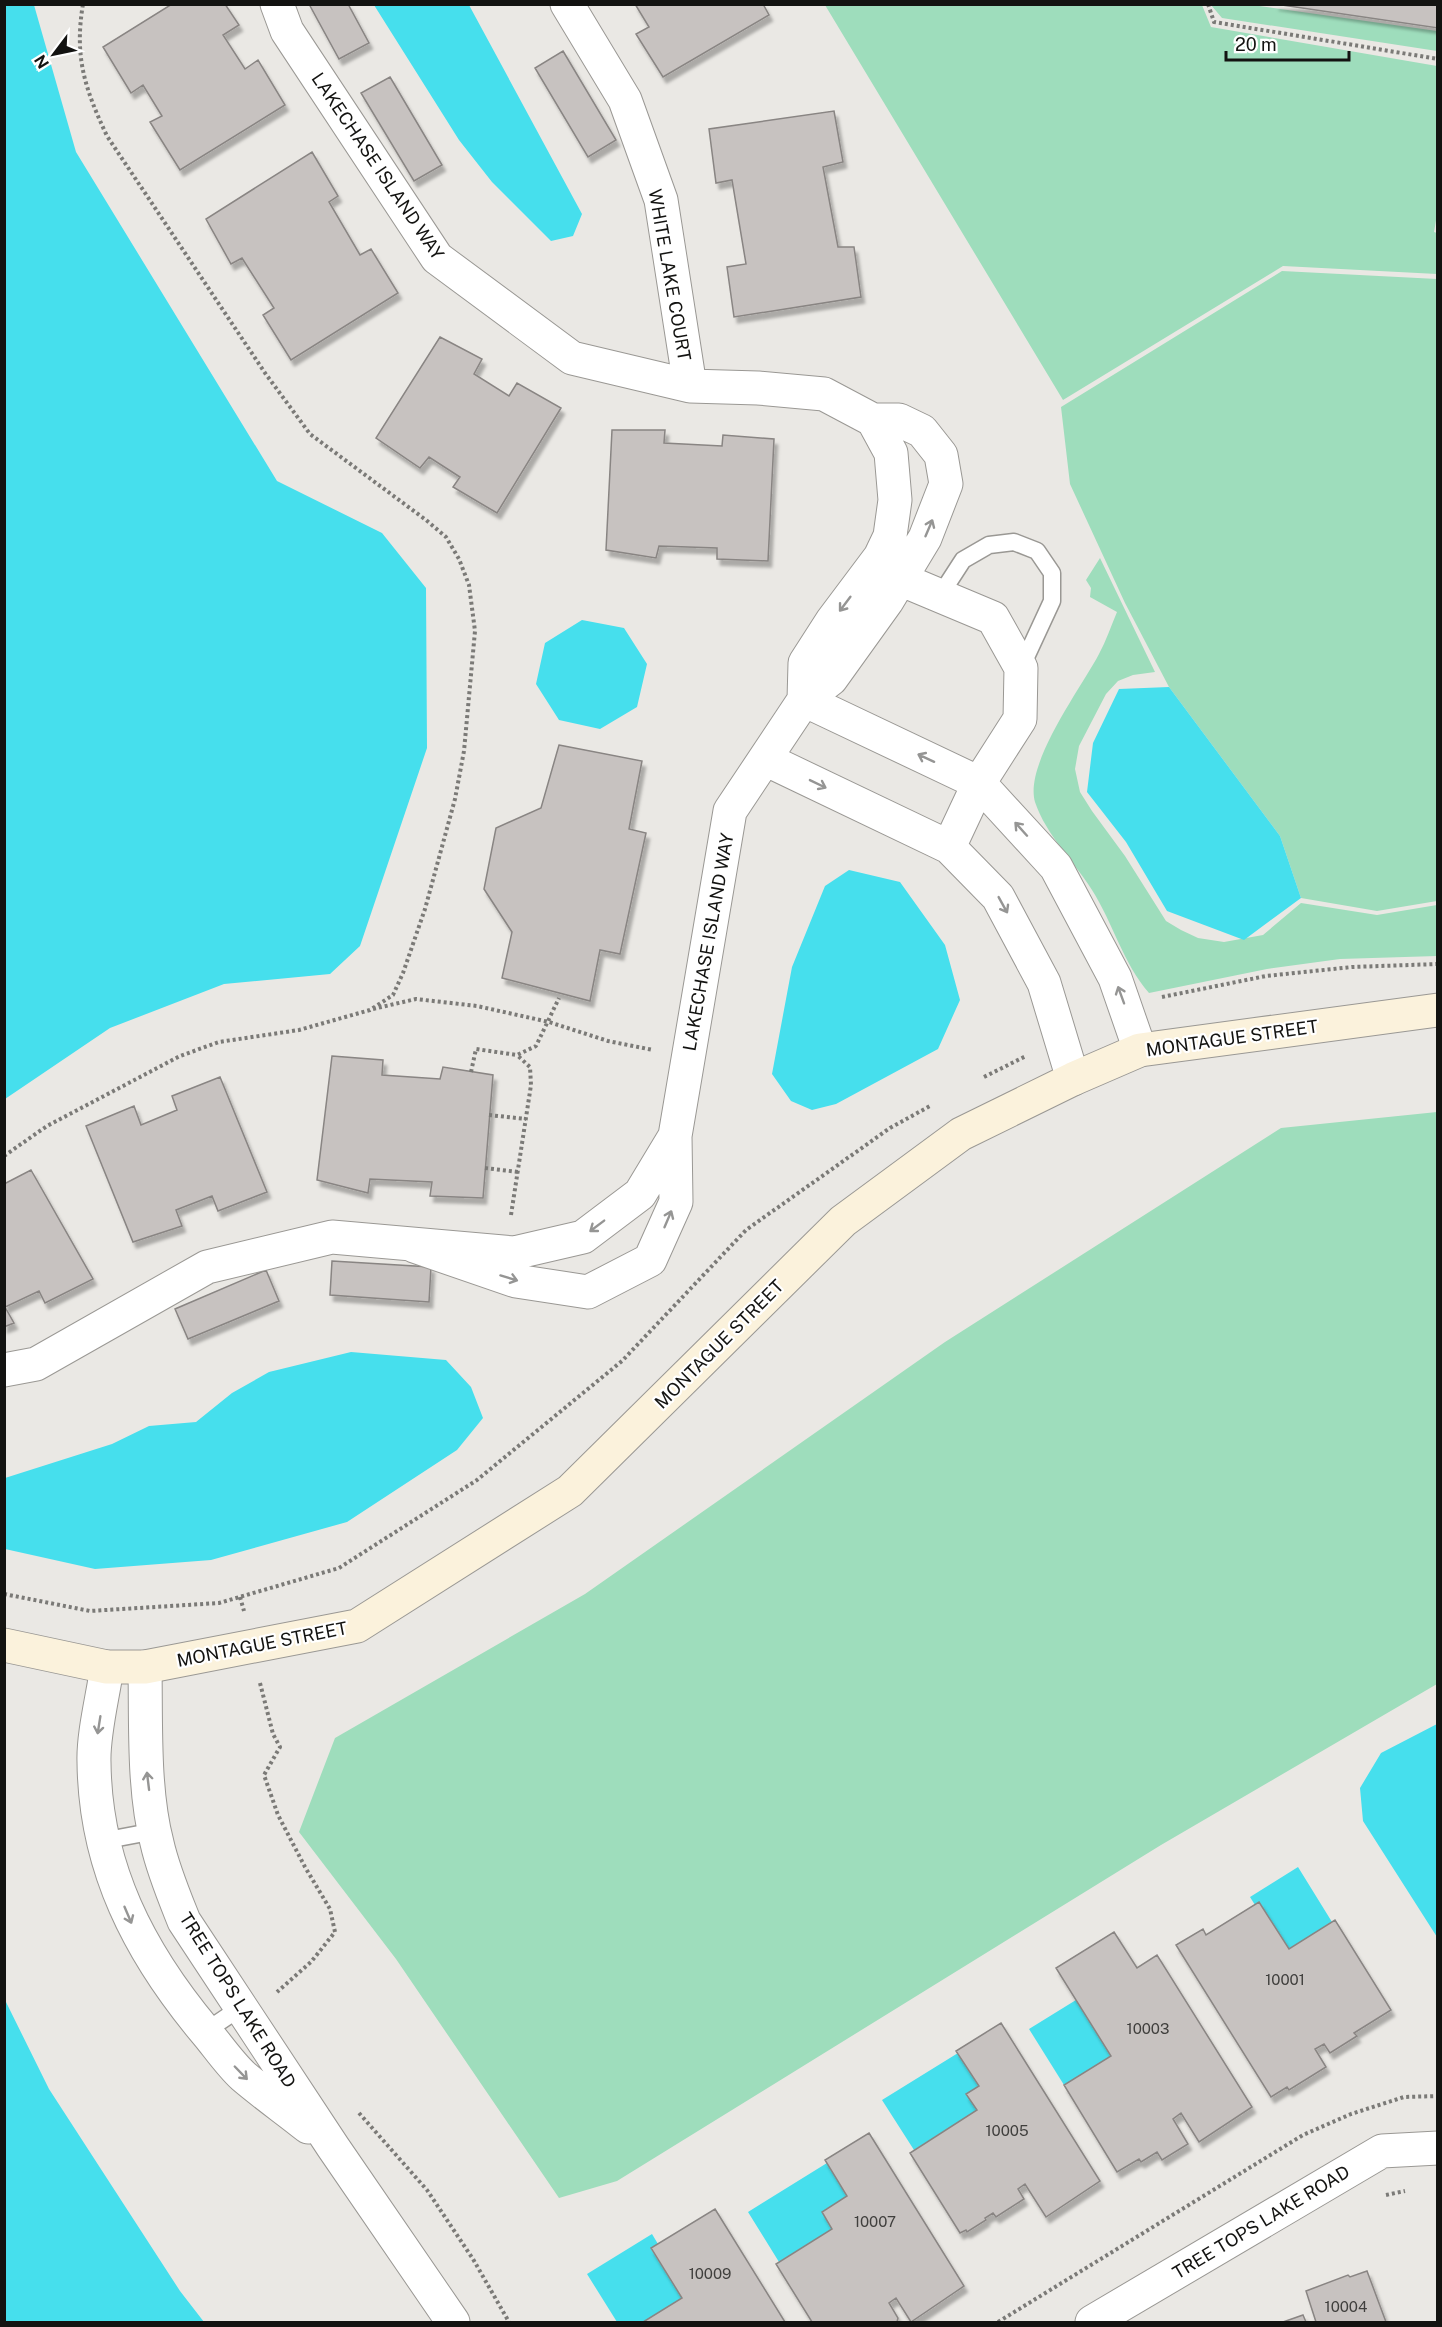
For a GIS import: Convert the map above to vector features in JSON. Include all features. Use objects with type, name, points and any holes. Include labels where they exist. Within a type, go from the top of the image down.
[{"type":"street","name":"LAKECHASE ISLAND WAY","points":[[277,4],[287,31],[437,258],[572,358],[690,387],[758,388],[824,394],[873,420],[899,420],[922,431],[940,456],[946,484],[925,538],[890,568],[831,678],[804,700],[730,811],[675,1136],[675,1202],[650,1260],[588,1292],[516,1281],[414,1246]]},
{"type":"street","name":"WHITE LAKE COURT","points":[[567,4],[625,100],[661,201],[690,387]]},
{"type":"street","points":[[873,420],[891,453],[895,500],[890,536],[890,568],[939,597],[993,618],[1021,668],[1020,719],[979,783],[949,847]]},
{"type":"street","points":[[804,700],[979,783],[1056,867],[1115,978],[1140,1050]]},
{"type":"street","points":[[765,759],[949,847],[998,897],[1044,983],[1073,1079]]},
{"type":"street","name":"MONTAGUE STREET","points":[[4,1645],[107,1667],[145,1667],[357,1626],[570,1491],[843,1221],[961,1134],[1073,1079],[1140,1050],[1437,1010]]},
{"type":"street","name":"LAKECHASE ISLAND WAY","points":[[4,1370],[36,1364],[207,1267],[332,1237],[514,1253],[583,1237],[640,1194],[675,1136]]},
{"type":"street","name":"TREE TOPS LAKE ROAD","points":[[107,1667],[93,1759],[95,1800],[102,1841],[129,1918],[154,1964],[242,2075],[333,2147]]},
{"type":"street","name":"TREE TOPS LAKE ROAD","points":[[145,1667],[147,1772],[155,1831],[169,1882],[184,1921],[254,2004],[333,2147],[453,2322]]},
{"type":"street","name":"TREE TOPS LAKE ROAD","points":[[1092,2322],[1382,2151],[1437,2148]]},
{"type":"lane","points":[[939,597],[963,560],[989,545],[1014,542],[1037,551],[1052,573],[1052,601],[1021,668]]},
{"type":"lane","points":[[102,1841],[155,1831]]},
{"type":"lane","points":[[206,2031],[254,2004]]},
{"type":"path","points":[[83,4],[80,57],[90,99],[107,136],[293,414],[310,434],[446,537],[459,559],[469,585],[475,631],[464,751],[454,799],[425,909],[403,974],[393,995],[370,1010]]},
{"type":"path","points":[[1208,4],[1214,22],[1437,59]]},
{"type":"path","points":[[1126,1011],[1155,998],[1266,976],[1352,967],[1437,964]]},
{"type":"path","points":[[517,1055],[536,1046],[559,998]]},
{"type":"path","points":[[4,1156],[47,1126],[180,1056],[219,1042],[299,1030],[416,999],[477,1006],[549,1022],[608,1041],[688,1057]]},
{"type":"path","points":[[983,1078],[1014,1061],[1062,1040]]},
{"type":"path","points":[[471,1072],[476,1048],[517,1055],[530,1067],[531,1084],[506,1252]]},
{"type":"path","points":[[4,1594],[90,1611],[219,1603],[339,1568],[477,1480],[622,1361],[746,1230],[890,1128],[931,1106]]},
{"type":"path","points":[[489,1115],[526,1119]]},
{"type":"path","points":[[485,1168],[518,1172]]},
{"type":"path","points":[[240,1597],[273,1734],[280,1747],[264,1775],[278,1815],[305,1868],[330,1909],[335,1932],[311,1962],[254,2004]]},
{"type":"path","points":[[998,2322],[1303,2135],[1351,2114],[1404,2097],[1437,2096]]},
{"type":"path","points":[[358,2112],[427,2190],[473,2259],[509,2322]]},
{"type":"green space","points":[[825,5],[1202,5],[1211,27],[1437,66],[1438,209],[1434,232],[1437,233],[1437,274],[1283,266],[1063,400]]},
{"type":"green space","points":[[1211,5],[1252,5],[1437,31],[1437,51],[1222,18]]},
{"type":"green space","points":[[1282,271],[1437,279],[1437,901],[1377,911],[1301,898],[1280,836],[1169,687],[1125,603],[1070,484],[1061,407]]},
{"type":"green space","points":[[1100,558],[1155,672],[1133,675],[1118,681],[1106,694],[1079,746],[1075,769],[1080,792],[1125,856],[1166,921],[1198,938],[1224,942],[1263,935],[1301,903],[1377,915],[1437,905],[1437,956],[1340,959],[1267,969],[1149,993],[1132,969],[1092,890],[1053,837],[1035,802],[1034,786],[1046,747],[1099,654],[1117,612],[1090,597],[1091,588],[1086,580]]},
{"type":"green space","points":[[1437,1112],[1437,1684],[1161,1845],[617,2181],[559,2198],[396,1959],[299,1832],[335,1738],[585,1594],[945,1342],[1281,1128]]},
{"type":"water","points":[[4,5],[34,5],[76,152],[277,481],[382,533],[426,588],[427,748],[360,946],[330,974],[224,984],[110,1028],[5,1099]]},
{"type":"water","points":[[374,5],[469,5],[582,214],[573,236],[551,241],[492,182],[459,140]]},
{"type":"water","points":[[582,620],[624,628],[647,664],[637,707],[600,729],[559,720],[536,684],[545,643]]},
{"type":"water","points":[[1169,687],[1280,836],[1301,898],[1244,940],[1167,911],[1126,842],[1087,792],[1093,743],[1119,689]]},
{"type":"water","points":[[849,870],[900,882],[945,945],[960,1000],[938,1049],[836,1104],[812,1110],[791,1101],[772,1074],[792,967],[825,886]]},
{"type":"water","points":[[351,1352],[446,1360],[471,1387],[483,1418],[457,1450],[347,1522],[211,1560],[95,1569],[5,1549],[5,1478],[112,1444],[149,1426],[196,1422],[232,1393],[269,1372]]},
{"type":"water","points":[[1437,1724],[1437,1937],[1363,1821],[1360,1788],[1381,1753]]},
{"type":"water","points":[[1298,1867],[1332,1922],[1289,1949],[1259,1903],[1255,1905],[1250,1897]]},
{"type":"water","points":[[4,1998],[49,2089],[180,2291],[204,2322],[5,2322]]},
{"type":"water","points":[[1076,2000],[1111,2056],[1064,2085],[1029,2029]]},
{"type":"water","points":[[958,2053],[979,2086],[967,2094],[977,2110],[914,2150],[882,2100]]},
{"type":"water","points":[[827,2163],[847,2196],[822,2212],[832,2229],[779,2262],[748,2212]]},
{"type":"water","points":[[652,2234],[658,2244],[651,2249],[682,2298],[643,2322],[617,2322],[587,2274]]},
{"type":"building","points":[[172,4],[225,4],[239,25],[223,35],[245,69],[258,60],[285,105],[180,170],[150,122],[162,116],[143,85],[131,93],[103,47]]},
{"type":"building","points":[[309,4],[348,4],[369,43],[339,59]]},
{"type":"building","points":[[635,4],[763,4],[769,15],[663,77],[636,34],[649,27]]},
{"type":"building","points":[[1275,4],[1438,4],[1438,28]]},
{"type":"building","points":[[563,51],[616,140],[588,157],[535,68]]},
{"type":"building","points":[[390,77],[442,165],[414,181],[361,93]]},
{"type":"building","points":[[834,111],[843,162],[823,167],[838,247],[854,247],[861,297],[734,317],[727,267],[746,264],[732,180],[716,183],[709,129]]},
{"type":"building","points":[[312,152],[338,196],[329,202],[360,255],[371,249],[398,293],[291,360],[263,315],[274,308],[242,258],[231,264],[206,219]]},
{"type":"building","points":[[440,337],[482,359],[474,374],[509,396],[517,383],[561,408],[497,513],[453,487],[460,477],[429,457],[420,468],[376,438]]},
{"type":"building","points":[[612,430],[665,430],[664,443],[722,446],[723,435],[774,439],[768,561],[717,559],[717,548],[659,546],[656,558],[606,550]]},
{"type":"building","points":[[559,745],[642,761],[629,829],[646,833],[620,954],[600,950],[590,1001],[502,978],[512,932],[484,889],[496,828],[541,808]]},
{"type":"building","points":[[332,1056],[383,1060],[382,1075],[440,1079],[443,1067],[493,1075],[483,1198],[430,1196],[432,1182],[370,1179],[368,1193],[317,1180]]},
{"type":"building","points":[[220,1077],[267,1192],[218,1211],[212,1196],[176,1210],[182,1226],[133,1242],[86,1126],[134,1106],[141,1125],[177,1110],[172,1096]]},
{"type":"building","points":[[31,1170],[93,1279],[45,1303],[39,1291],[5,1307],[14,1323],[4,1327],[4,1184]]},
{"type":"building","points":[[332,1261],[431,1267],[429,1302],[330,1295]]},
{"type":"building","points":[[266,1270],[279,1301],[188,1339],[175,1309]]},
{"type":"building","points":[[1259,1902],[1289,1949],[1335,1920],[1391,2010],[1354,2033],[1357,2036],[1330,2053],[1324,2044],[1315,2049],[1326,2067],[1289,2090],[1287,2087],[1271,2097],[1176,1945],[1203,1929],[1206,1935]]},
{"type":"building","points":[[1114,1932],[1137,1968],[1157,1955],[1252,2107],[1199,2142],[1181,2113],[1173,2119],[1188,2144],[1162,2160],[1157,2152],[1117,2172],[1064,2085],[1111,2056],[1056,1968]]},
{"type":"building","points":[[1001,2023],[1100,2181],[1046,2217],[1025,2184],[1018,2189],[1024,2199],[996,2217],[993,2213],[967,2232],[966,2230],[960,2233],[910,2153],[977,2110],[966,2094],[979,2086],[956,2051]]},
{"type":"building","points":[[869,2133],[964,2286],[911,2322],[896,2298],[889,2303],[898,2318],[897,2322],[812,2322],[776,2264],[832,2229],[822,2212],[847,2196],[825,2160]]},
{"type":"building","points":[[715,2209],[785,2322],[643,2322],[682,2298],[651,2248]]},
{"type":"building","points":[[1367,2271],[1386,2322],[1316,2322],[1306,2291],[1348,2275],[1350,2277]]},
{"type":"building","points":[[1303,2315],[1306,2322],[1283,2322]]}]
